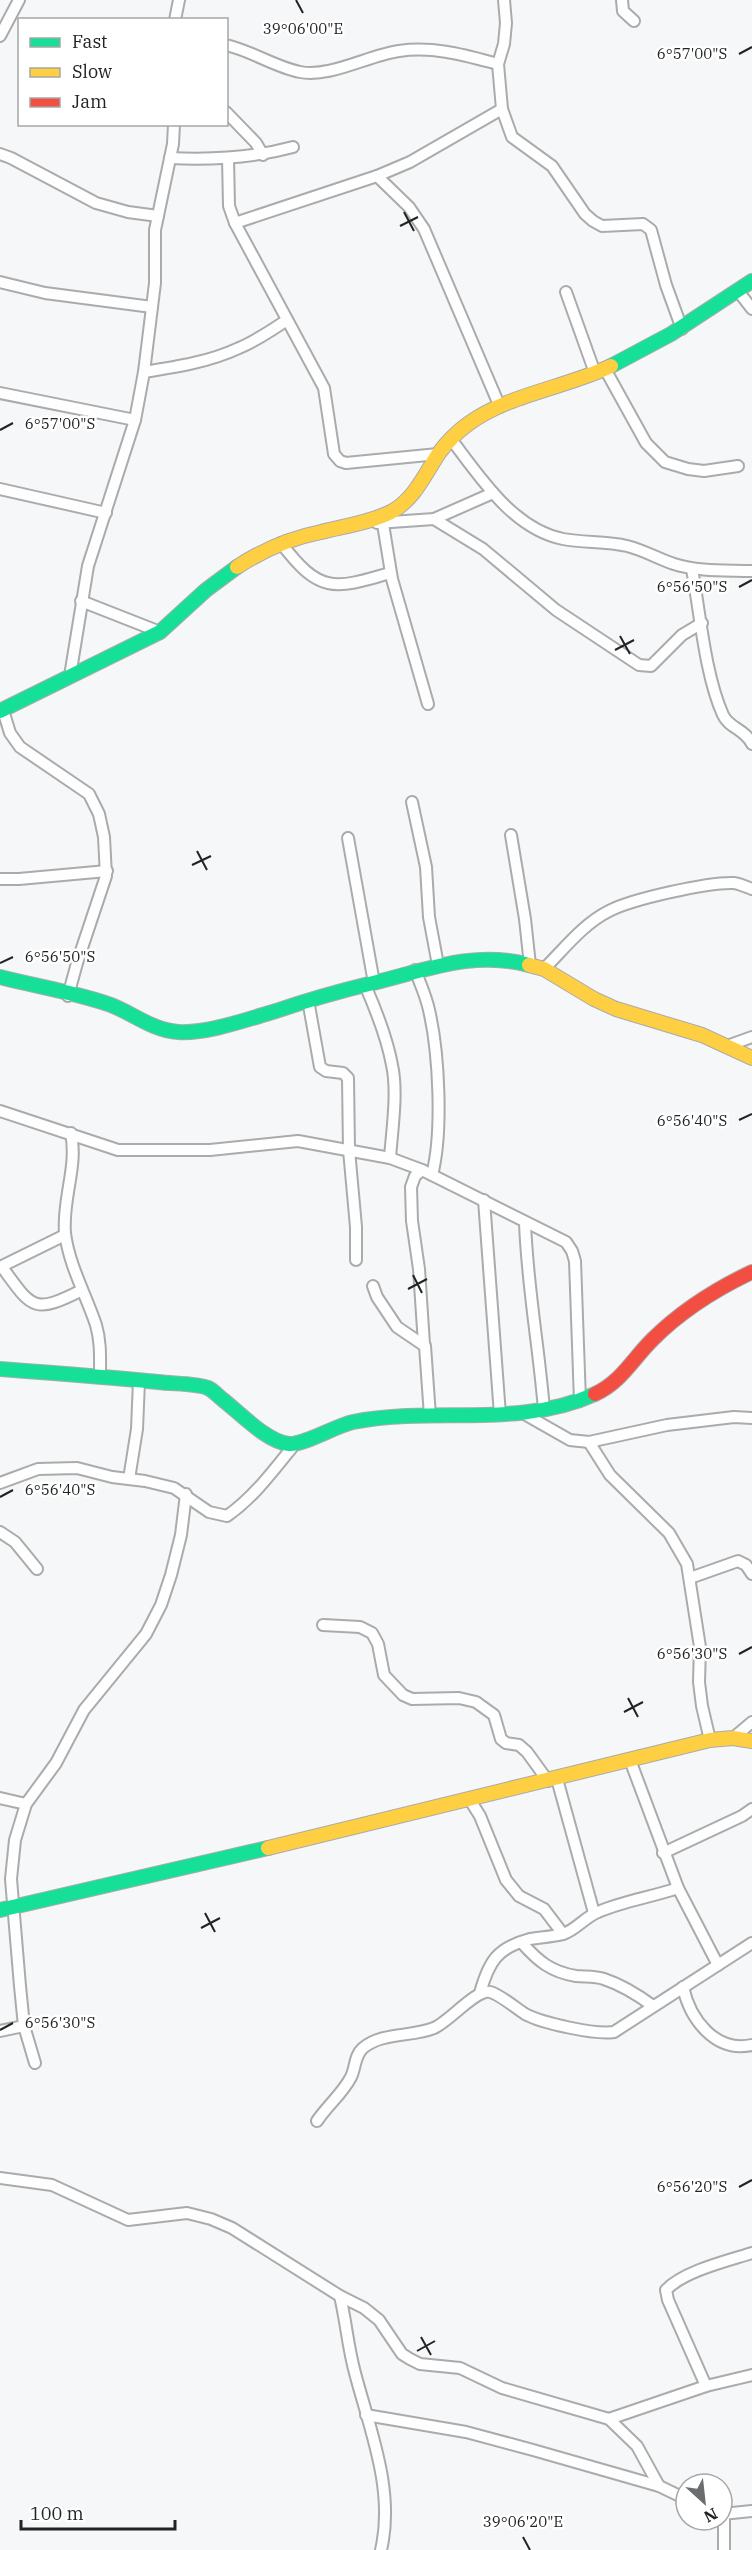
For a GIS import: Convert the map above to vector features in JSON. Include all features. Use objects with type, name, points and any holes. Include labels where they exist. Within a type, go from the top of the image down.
[{"type":"street","points":[[1,32],[19,0]]},
{"type":"street","points":[[175,18],[179,0]]},
{"type":"street","points":[[504,0],[506,23],[504,44],[498,64],[502,110],[516,142],[548,162],[585,214],[602,226],[643,224],[651,230],[666,285],[682,330]]},
{"type":"street","points":[[622,0],[623,11],[634,21]]},
{"type":"street","points":[[228,46],[300,72],[318,72],[396,51],[427,48],[498,64]]},
{"type":"street","points":[[235,223],[377,176],[410,162],[502,110]]},
{"type":"street","points":[[228,114],[256,143],[263,155]]},
{"type":"street","points":[[70,676],[88,566],[135,420],[144,372],[155,283],[155,230],[170,158],[174,126]]},
{"type":"street","points":[[170,158],[228,158],[263,155],[293,147]]},
{"type":"street","points":[[0,154],[96,203],[128,212],[158,216]]},
{"type":"street","points":[[228,158],[229,206],[235,223],[324,388],[334,454],[340,461],[365,462],[438,454]]},
{"type":"street","points":[[377,176],[409,207],[424,229],[500,407]]},
{"type":"street","points":[[68,996],[77,963],[104,887],[107,871],[104,837],[95,802],[89,794],[20,747],[10,733],[2,710],[160,632],[178,614],[242,565],[281,543],[368,522],[391,512],[422,482],[438,454],[471,422],[500,407],[600,371],[682,330],[752,281]]},
{"type":"street","points":[[0,282],[45,293],[152,307]]},
{"type":"street","points":[[738,291],[752,309]]},
{"type":"street","points":[[566,292],[600,371],[646,444],[665,462],[688,470],[704,471],[738,466]]},
{"type":"street","points":[[144,372],[188,365],[240,348],[287,320]]},
{"type":"street","points":[[0,393],[135,420]]},
{"type":"street","points":[[451,440],[493,493],[539,530],[563,539],[604,541],[629,546],[673,564],[692,568],[752,571]]},
{"type":"street","points":[[0,489],[106,513]]},
{"type":"street","points":[[368,522],[384,525],[434,519],[493,493]]},
{"type":"street","points":[[434,519],[483,549],[556,610],[639,665],[651,666],[682,634],[702,623]]},
{"type":"street","points":[[384,525],[390,573],[428,704]]},
{"type":"street","points":[[281,543],[310,576],[324,583],[360,582],[390,573]]},
{"type":"street","points":[[692,568],[714,690],[724,718],[748,736],[752,744]]},
{"type":"street","points":[[81,601],[160,632]]},
{"type":"street","points":[[412,802],[426,867],[429,917],[438,965]]},
{"type":"street","points":[[511,835],[525,919],[537,967]]},
{"type":"street","points":[[348,838],[370,984],[393,1066],[393,1129],[390,1158]]},
{"type":"street","points":[[0,879],[107,871]]},
{"type":"street","points":[[537,967],[610,910],[650,896],[690,889],[735,883],[752,889]]},
{"type":"street","points":[[0,977],[111,1005],[154,1027],[178,1032],[213,1028],[340,990],[469,958],[511,960],[537,967],[616,1009],[702,1035],[752,1058]]},
{"type":"street","points":[[415,970],[429,1009],[436,1054],[439,1146],[427,1172],[415,1176],[411,1186],[412,1221],[427,1355],[430,1416]]},
{"type":"street","points":[[308,1000],[320,1067],[326,1071],[343,1073],[348,1078],[349,1150],[356,1227],[356,1260]]},
{"type":"street","points":[[727,1046],[752,1037]]},
{"type":"street","points":[[0,1111],[118,1150],[210,1150],[298,1141],[349,1150],[390,1158],[427,1172],[484,1200],[566,1242],[572,1251],[577,1284],[580,1401]]},
{"type":"street","points":[[71,1133],[74,1148],[66,1203],[65,1234],[96,1326],[100,1348],[100,1376]]},
{"type":"street","points":[[484,1200],[500,1415]]},
{"type":"street","points":[[525,1222],[526,1264],[539,1351],[543,1410]]},
{"type":"street","points":[[65,1234],[1,1267],[32,1304],[46,1305],[63,1300],[82,1290]]},
{"type":"street","points":[[0,1483],[38,1469],[77,1468],[174,1488],[186,1494],[209,1512],[227,1516],[239,1509],[253,1495],[294,1445],[347,1423],[386,1418],[526,1414],[580,1401],[604,1390],[622,1377],[651,1341],[673,1322],[733,1280],[752,1272]]},
{"type":"street","points":[[373,1286],[397,1327],[406,1335],[424,1344]]},
{"type":"street","points":[[0,1369],[100,1376],[208,1388],[273,1439],[294,1445]]},
{"type":"street","points":[[129,1479],[137,1429],[139,1381]]},
{"type":"street","points":[[526,1414],[570,1440],[589,1442],[668,1425],[734,1417],[752,1418]]},
{"type":"street","points":[[589,1442],[610,1475],[669,1533],[687,1564],[700,1647],[699,1682],[702,1706],[710,1740]]},
{"type":"street","points":[[35,2062],[24,2026],[7,1908],[14,1850],[26,1804],[56,1763],[84,1710],[146,1634],[156,1615],[171,1575],[181,1534],[186,1494]]},
{"type":"street","points":[[0,1532],[15,1542],[37,1569]]},
{"type":"street","points":[[690,1578],[738,1561],[746,1565],[752,1574]]},
{"type":"street","points":[[323,1625],[360,1627],[372,1633],[378,1644],[384,1675],[403,1695],[412,1699],[459,1698],[476,1702],[494,1715],[501,1739],[506,1743],[519,1745],[553,1780],[594,1913]]},
{"type":"street","points":[[734,1738],[752,1722]]},
{"type":"street","points":[[7,1908],[470,1800],[710,1740],[734,1738],[752,1741]]},
{"type":"street","points":[[630,1760],[678,1888],[718,1965]]},
{"type":"street","points":[[0,1798],[26,1804]]},
{"type":"street","points":[[470,1800],[480,1816],[510,1885],[519,1896],[544,1909],[563,1934]]},
{"type":"street","points":[[663,1853],[742,1816],[752,1809]]},
{"type":"street","points":[[480,1993],[487,1970],[503,1949],[522,1942],[563,1934],[594,1913],[616,1905],[651,1898],[678,1888]]},
{"type":"street","points":[[522,1942],[541,1964],[553,1970],[602,1978],[631,1990],[653,2006]]},
{"type":"street","points":[[317,2121],[351,2077],[356,2056],[362,2049],[370,2044],[404,2033],[433,2028],[451,2018],[480,1993],[487,1991],[495,1993],[527,2015],[590,2033],[614,2032],[752,1943]]},
{"type":"street","points":[[683,1987],[690,2009],[720,2043],[742,2048],[752,2045]]},
{"type":"street","points":[[665,1998],[690,2009]]},
{"type":"street","points":[[0,2031],[24,2026]]},
{"type":"street","points":[[0,2178],[52,2185],[128,2220],[187,2213],[211,2219],[232,2228],[340,2296],[364,2308],[379,2320],[402,2354],[420,2364],[460,2368],[502,2388],[609,2420],[637,2446],[659,2486]]},
{"type":"street","points":[[706,2386],[668,2300],[666,2290],[672,2284],[698,2271],[752,2253]]},
{"type":"street","points":[[340,2296],[354,2370],[382,2480],[386,2509],[381,2550]]},
{"type":"street","points":[[609,2420],[706,2386],[752,2375]]},
{"type":"street","points":[[366,2415],[466,2432],[603,2468],[674,2493]]},
{"type":"street","points":[[734,2513],[752,2511]]},
{"type":"street","points":[[724,2532],[724,2550]]},
{"type":"traffic: fast","points":[[611,366],[671,334],[752,281]]},
{"type":"traffic: fast","points":[[0,711],[160,632],[206,590],[237,567]]},
{"type":"traffic: fast","points":[[0,977],[71,993],[111,1005],[169,1031],[189,1032],[227,1025],[336,992],[450,964],[489,960],[529,965]]},
{"type":"traffic: fast","points":[[0,1369],[203,1386],[212,1390],[263,1433],[289,1444],[303,1442],[353,1422],[414,1416],[536,1411],[566,1405],[595,1394]]},
{"type":"traffic: fast","points":[[0,1910],[268,1848]]},
{"type":"traffic: slow","points":[[237,567],[288,541],[365,522],[391,512],[413,494],[442,449],[468,424],[501,405],[611,366]]},
{"type":"traffic: slow","points":[[529,965],[544,969],[594,999],[616,1009],[702,1035],[752,1058]]},
{"type":"traffic: slow","points":[[268,1848],[710,1740],[733,1738],[752,1741]]},
{"type":"traffic: jam","points":[[595,1394],[619,1377],[652,1340],[674,1320],[712,1294],[752,1272]]}]
